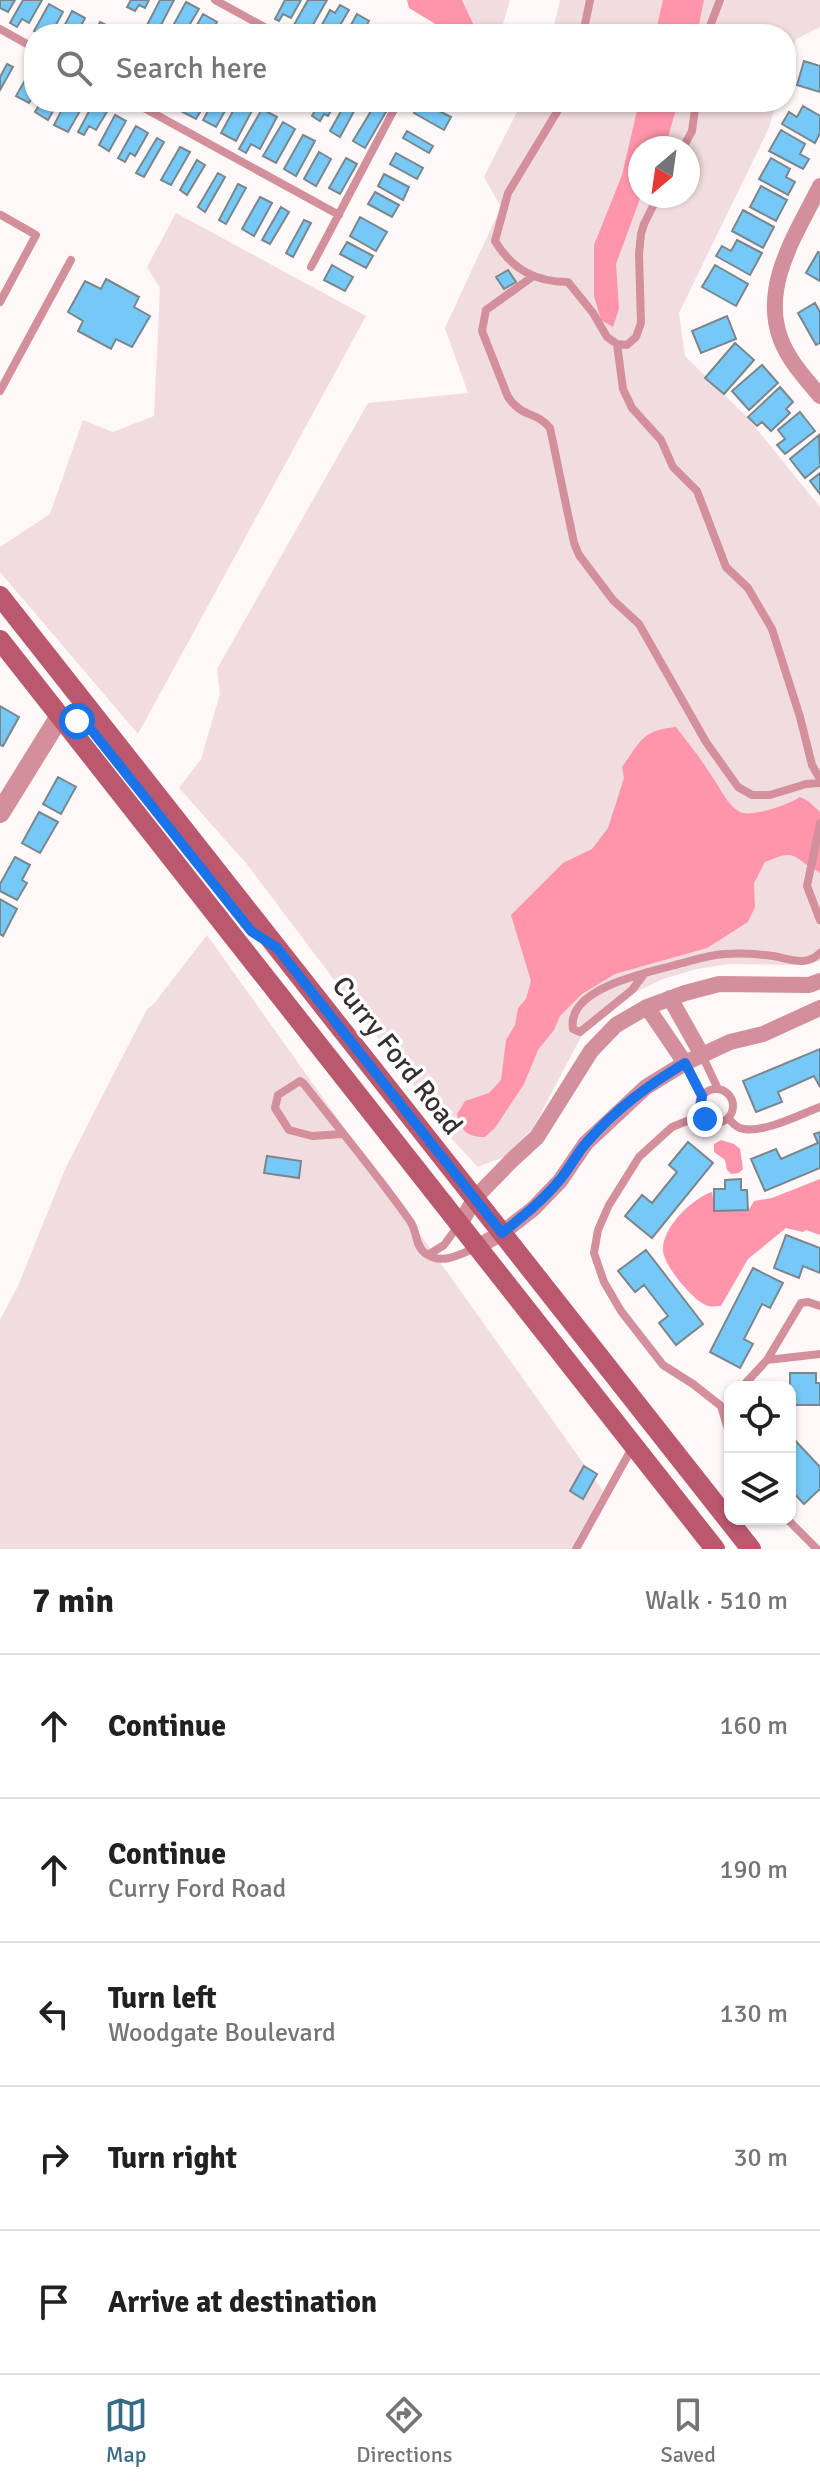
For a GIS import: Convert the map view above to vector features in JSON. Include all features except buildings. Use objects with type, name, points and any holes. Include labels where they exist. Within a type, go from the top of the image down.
[{"type":"main road","name":"Curry Ford Road","points":[[0,596],[751,1549]]},
{"type":"main road","name":"Curry Ford Road","points":[[0,638],[715,1549]]},
{"type":"main road","points":[[0,638],[48,685],[56,688],[70,685]]},
{"type":"main road","points":[[60,716],[77,721],[93,732],[251,931],[277,948]]},
{"type":"street","points":[[820,186],[780,269],[774,297],[775,320],[781,342],[795,367],[820,396]]},
{"type":"street","points":[[0,813],[6,787],[60,716]]},
{"type":"street","points":[[460,1224],[475,1198],[537,1137],[591,1051],[616,1025],[647,1007],[719,984],[809,985],[820,981]]},
{"type":"street","points":[[670,998],[702,1055]]},
{"type":"street","points":[[647,1007],[685,1063]]},
{"type":"street","points":[[477,1247],[502,1233],[533,1209],[560,1181],[586,1143],[646,1087],[685,1063],[730,1042],[763,1034],[820,1008]]},
{"type":"lane","points":[[215,0],[259,24]]},
{"type":"lane","points":[[585,24],[590,0]]},
{"type":"lane","points":[[711,24],[720,0]]},
{"type":"lane","points":[[0,29],[24,42]]},
{"type":"lane","points":[[151,112],[339,215]]},
{"type":"lane","points":[[311,267],[393,112]]},
{"type":"lane","points":[[557,112],[508,193],[495,241],[504,256],[532,277],[568,282],[593,313],[607,337],[617,344],[627,345],[636,337],[641,323],[641,234],[652,208]]},
{"type":"lane","points":[[689,136],[695,112]]},
{"type":"lane","points":[[0,302],[36,235],[1,215]]},
{"type":"lane","points":[[0,391],[71,260]]},
{"type":"lane","points":[[532,277],[486,310],[482,331],[513,405],[522,413],[543,419],[550,428],[579,555],[613,600],[639,624],[706,742],[738,787],[752,795],[770,795],[820,781],[812,765],[772,629],[748,588],[726,567],[697,491],[673,467],[661,440],[632,408],[623,389],[617,344]]},
{"type":"lane","points":[[820,823],[807,877],[808,891],[820,920]]},
{"type":"lane","points":[[645,973],[632,990],[580,1032],[573,1029],[574,1013],[587,998],[603,988],[645,973],[722,954],[773,956],[799,961],[811,960],[820,953]]},
{"type":"lane","points":[[702,1055],[718,1089]]},
{"type":"lane","points":[[685,1063],[702,1096]]},
{"type":"lane","points":[[343,1134],[312,1136],[289,1130],[275,1108],[278,1095],[300,1081],[343,1134],[410,1220],[418,1243],[428,1255],[444,1259],[477,1247]]},
{"type":"lane","points":[[709,1090],[728,1093],[733,1103],[728,1118],[714,1123],[702,1115],[699,1105],[702,1096],[709,1090]]},
{"type":"lane","points":[[728,1118],[737,1127],[746,1130],[765,1127],[820,1107]]},
{"type":"lane","points":[[702,1115],[672,1127],[639,1157],[609,1205],[598,1230],[594,1253],[604,1282],[621,1311],[663,1365],[721,1406],[724,1416]]},
{"type":"lane","points":[[428,1255],[444,1245],[460,1224]]},
{"type":"lane","points":[[748,1381],[767,1360],[801,1303],[820,1306]]},
{"type":"lane","points":[[767,1360],[820,1354]]},
{"type":"lane","points":[[721,1406],[724,1403]]},
{"type":"lane","points":[[576,1549],[634,1444]]},
{"type":"lane","points":[[793,1525],[817,1549]]},
{"type":"shaded area","points":[[407,0],[462,0],[473,24],[435,24],[409,8]]},
{"type":"shaded area","points":[[462,0],[510,0],[503,24],[473,24]]},
{"type":"shaded area","points":[[560,0],[820,0],[820,27],[796,39],[796,24],[554,24]]},
{"type":"shaded area","points":[[663,0],[704,0],[699,24],[657,24]]},
{"type":"shaded area","points":[[517,112],[774,112],[768,130],[679,313],[685,356],[747,417],[820,507],[820,961],[805,965],[729,964],[697,969],[663,979],[630,995],[582,1035],[533,1128],[506,1156],[478,1167],[433,1119],[426,1102],[246,863],[179,788],[201,759],[220,694],[217,669],[368,403],[468,393],[445,328],[501,207],[484,177]]},
{"type":"shaded area","points":[[637,112],[675,112],[668,136],[631,136]]},
{"type":"shaded area","points":[[628,149],[628,208],[637,208],[616,264],[619,309],[613,327],[601,320],[594,296],[594,245],[622,175]]},
{"type":"shaded area","points":[[176,213],[366,316],[138,734],[0,572],[0,547],[50,514],[83,420],[113,432],[154,416],[160,288],[147,267]]},
{"type":"shaded area","points":[[676,727],[728,801],[740,812],[761,812],[800,797],[820,812],[820,873],[789,855],[765,862],[754,883],[755,907],[748,922],[707,948],[615,974],[582,994],[560,1016],[554,1030],[538,1050],[524,1084],[495,1128],[485,1137],[469,1134],[463,1129],[457,1114],[465,1101],[489,1093],[501,1080],[506,1040],[515,1025],[518,1008],[526,999],[531,981],[511,915],[563,863],[592,849],[608,828],[624,778],[622,767],[643,738],[656,731]]},
{"type":"shaded area","points":[[207,935],[603,1491],[571,1549],[0,1549],[0,1320],[18,1286],[66,1167],[147,1009]]},
{"type":"shaded area","points":[[721,1140],[740,1149],[743,1169],[739,1173],[731,1174],[725,1160],[714,1152],[714,1144]]},
{"type":"shaded area","points":[[820,1179],[820,1235],[786,1228],[748,1259],[721,1306],[708,1306],[695,1298],[668,1265],[663,1250],[668,1232],[680,1215],[704,1195],[712,1192],[715,1211],[748,1211],[754,1201],[772,1198]]},
{"type":"route","points":[[77,721],[93,732],[251,931],[277,948],[502,1233],[533,1209],[560,1181],[586,1143],[612,1117],[646,1087],[685,1063],[702,1096],[700,1110],[705,1119]]}]
